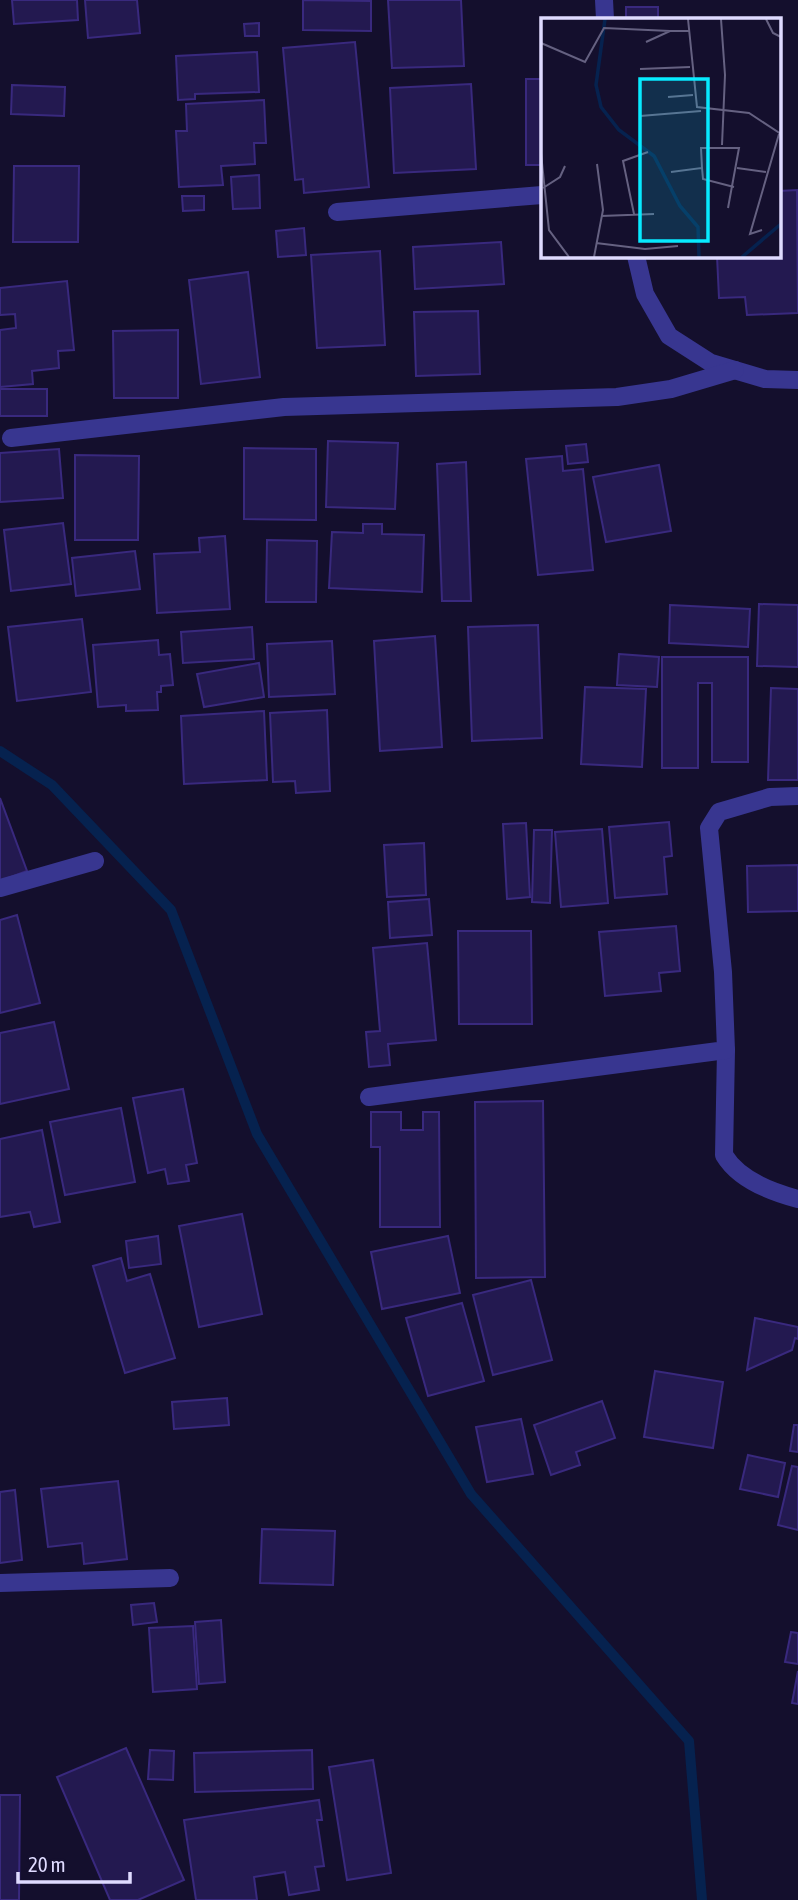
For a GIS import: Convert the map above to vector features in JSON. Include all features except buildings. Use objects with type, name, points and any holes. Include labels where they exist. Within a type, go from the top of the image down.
[{"type":"street","points":[[604,0],[605,18]]},
{"type":"street","points":[[337,212],[541,195]]},
{"type":"street","points":[[636,257],[645,294],[669,336],[711,363],[765,379],[798,380]]},
{"type":"street","points":[[10,438],[284,407],[617,397],[671,389],[735,370]]},
{"type":"street","points":[[798,796],[770,797],[719,812],[709,828],[723,972],[726,1051],[724,1155],[731,1166],[744,1177],[798,1199]]},
{"type":"street","points":[[0,888],[95,861]]},
{"type":"street","points":[[369,1097],[726,1051]]},
{"type":"street","points":[[0,1583],[170,1578]]},
{"type":"waterway","points":[[0,751],[52,785],[171,910],[257,1134],[471,1494],[689,1741],[702,1900]]}]
